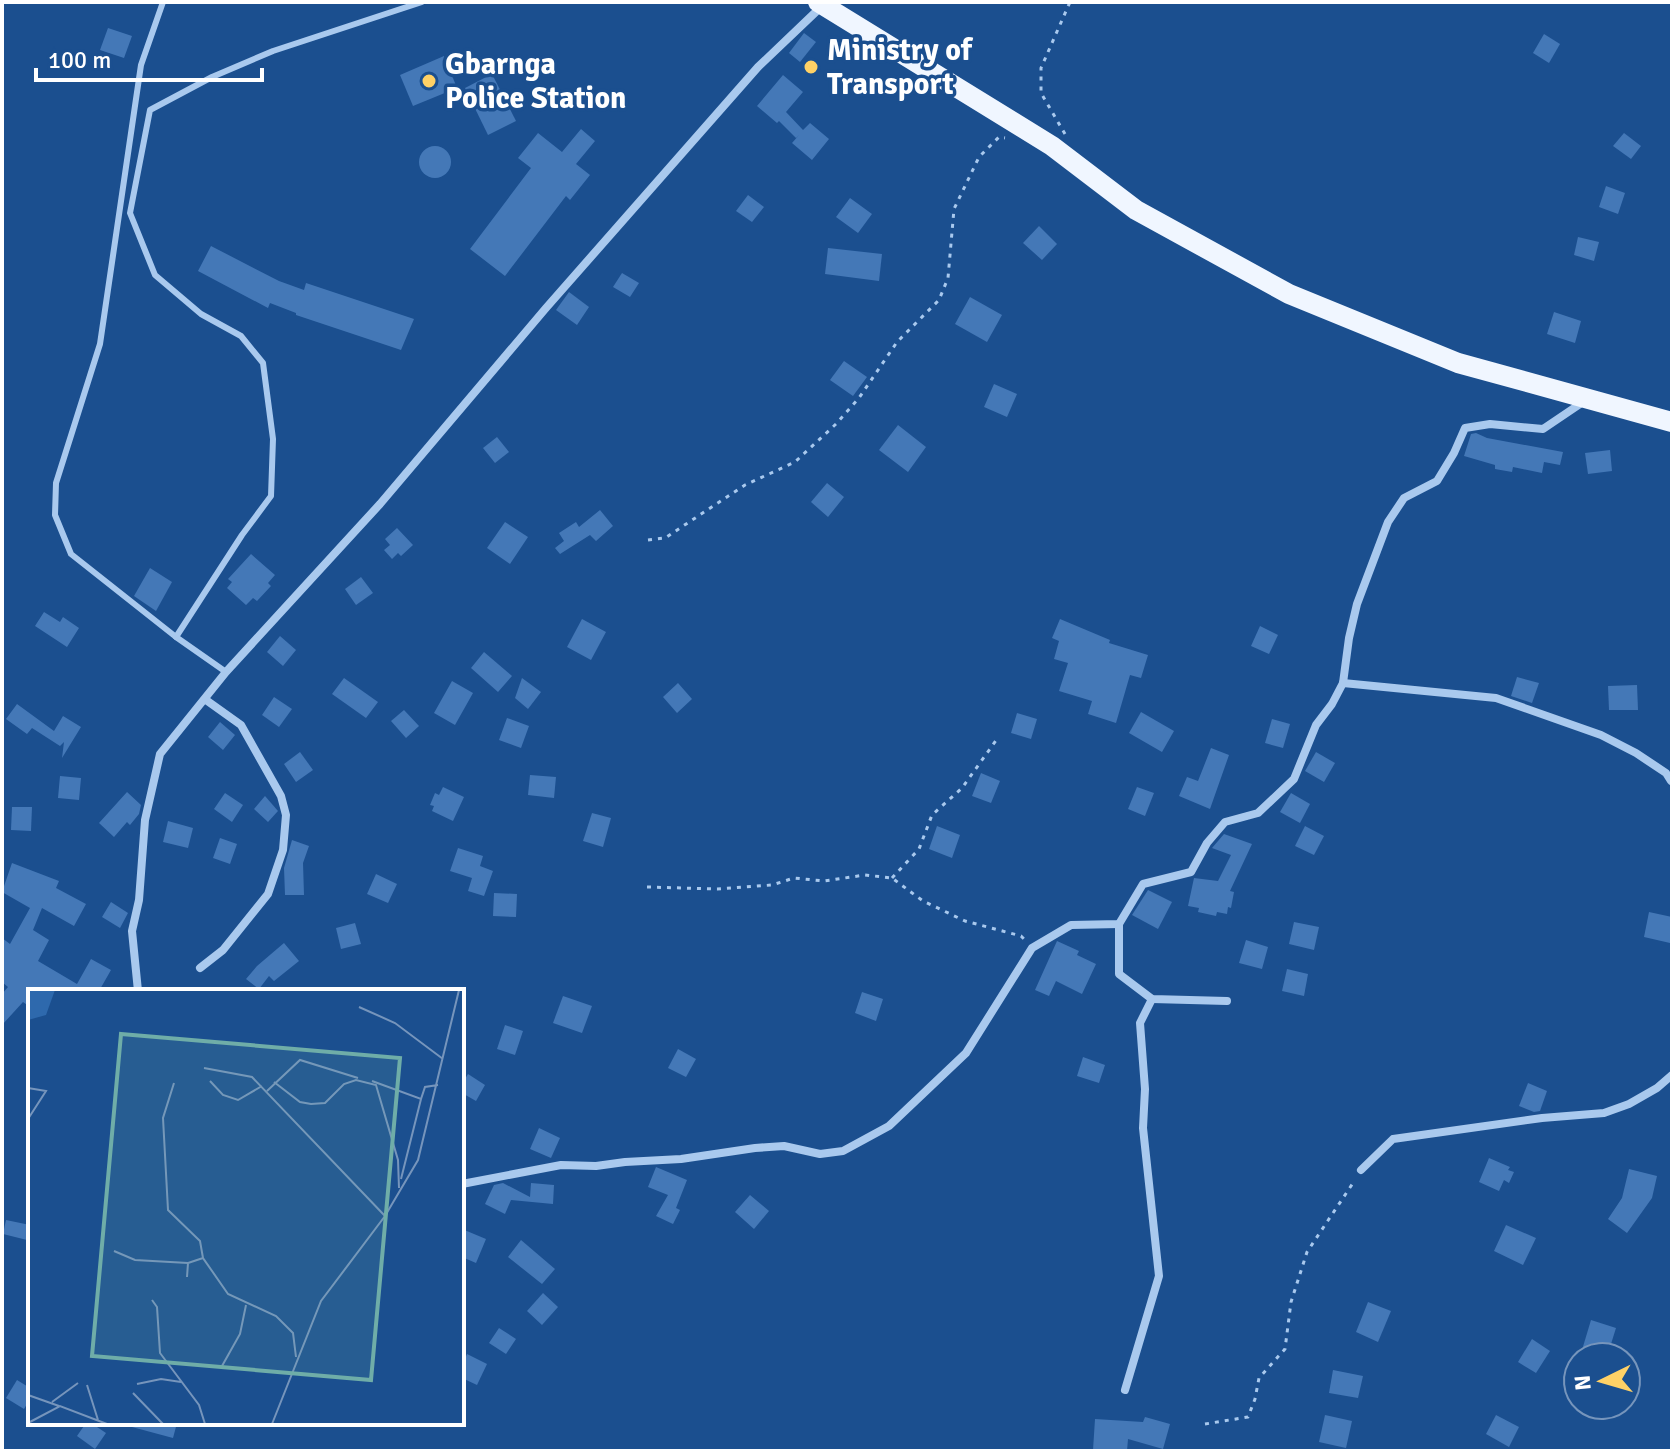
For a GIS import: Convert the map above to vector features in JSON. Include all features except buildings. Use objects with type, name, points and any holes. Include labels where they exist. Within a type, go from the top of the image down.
[{"type":"main road","points":[[821,3],[1052,146],[1136,210],[1289,294],[1458,363],[1672,422]]},
{"type":"street","points":[[138,989],[132,931],[139,900],[145,820],[160,754],[226,672],[380,504],[546,308],[758,67],[821,3]]},
{"type":"street","points":[[1227,1001],[1152,999],[1119,974],[1119,924],[1143,884],[1191,872],[1207,843],[1225,822],[1258,813],[1294,779],[1316,725],[1343,683],[1357,604],[1388,522],[1404,498],[1437,481],[1465,428],[1490,424],[1543,429],[1587,400]]},
{"type":"street","points":[[1343,683],[1496,698],[1601,735],[1636,753],[1666,773],[1671,781]]},
{"type":"street","points":[[200,968],[223,950],[268,894],[283,850],[286,815],[281,796],[241,725],[206,700]]},
{"type":"street","points":[[464,1184],[561,1165],[596,1166],[681,1159],[755,1148],[784,1146],[820,1154],[843,1151],[889,1126],[966,1053],[1032,948],[1071,925],[1119,924]]},
{"type":"street","points":[[1125,1390],[1159,1276],[1143,1128],[1145,1089],[1140,1023],[1152,999]]},
{"type":"street","points":[[1361,1170],[1393,1139],[1542,1118],[1604,1113],[1629,1104],[1672,1075]]},
{"type":"lane","points":[[163,2],[141,65],[100,344],[56,483],[55,515],[71,554],[176,637],[226,672]]},
{"type":"lane","points":[[176,637],[271,496],[273,439],[263,363],[241,336],[201,314],[155,275],[130,213],[150,110],[212,77],[273,51],[422,2]]},
{"type":"path","points":[[1052,146],[1068,139],[1041,93],[1041,68],[1070,2]]},
{"type":"path","points":[[648,540],[665,538],[745,485],[795,462],[836,424],[859,398],[897,342],[939,300],[948,278],[954,209],[979,157],[999,137],[1012,139]]},
{"type":"path","points":[[892,878],[919,849],[932,815],[962,788],[997,739]]},
{"type":"path","points":[[647,887],[717,889],[772,885],[794,878],[824,881],[865,875],[892,878],[923,901],[965,921],[1021,936],[1032,948]]},
{"type":"path","points":[[1205,1424],[1248,1417],[1259,1378],[1285,1349],[1291,1302],[1307,1252],[1361,1170]]},
{"type":"place","name":"Ministry of Transport","points":[[811,67]]},
{"type":"place","name":"Gbarnga Police Station","points":[[429,81]]}]
